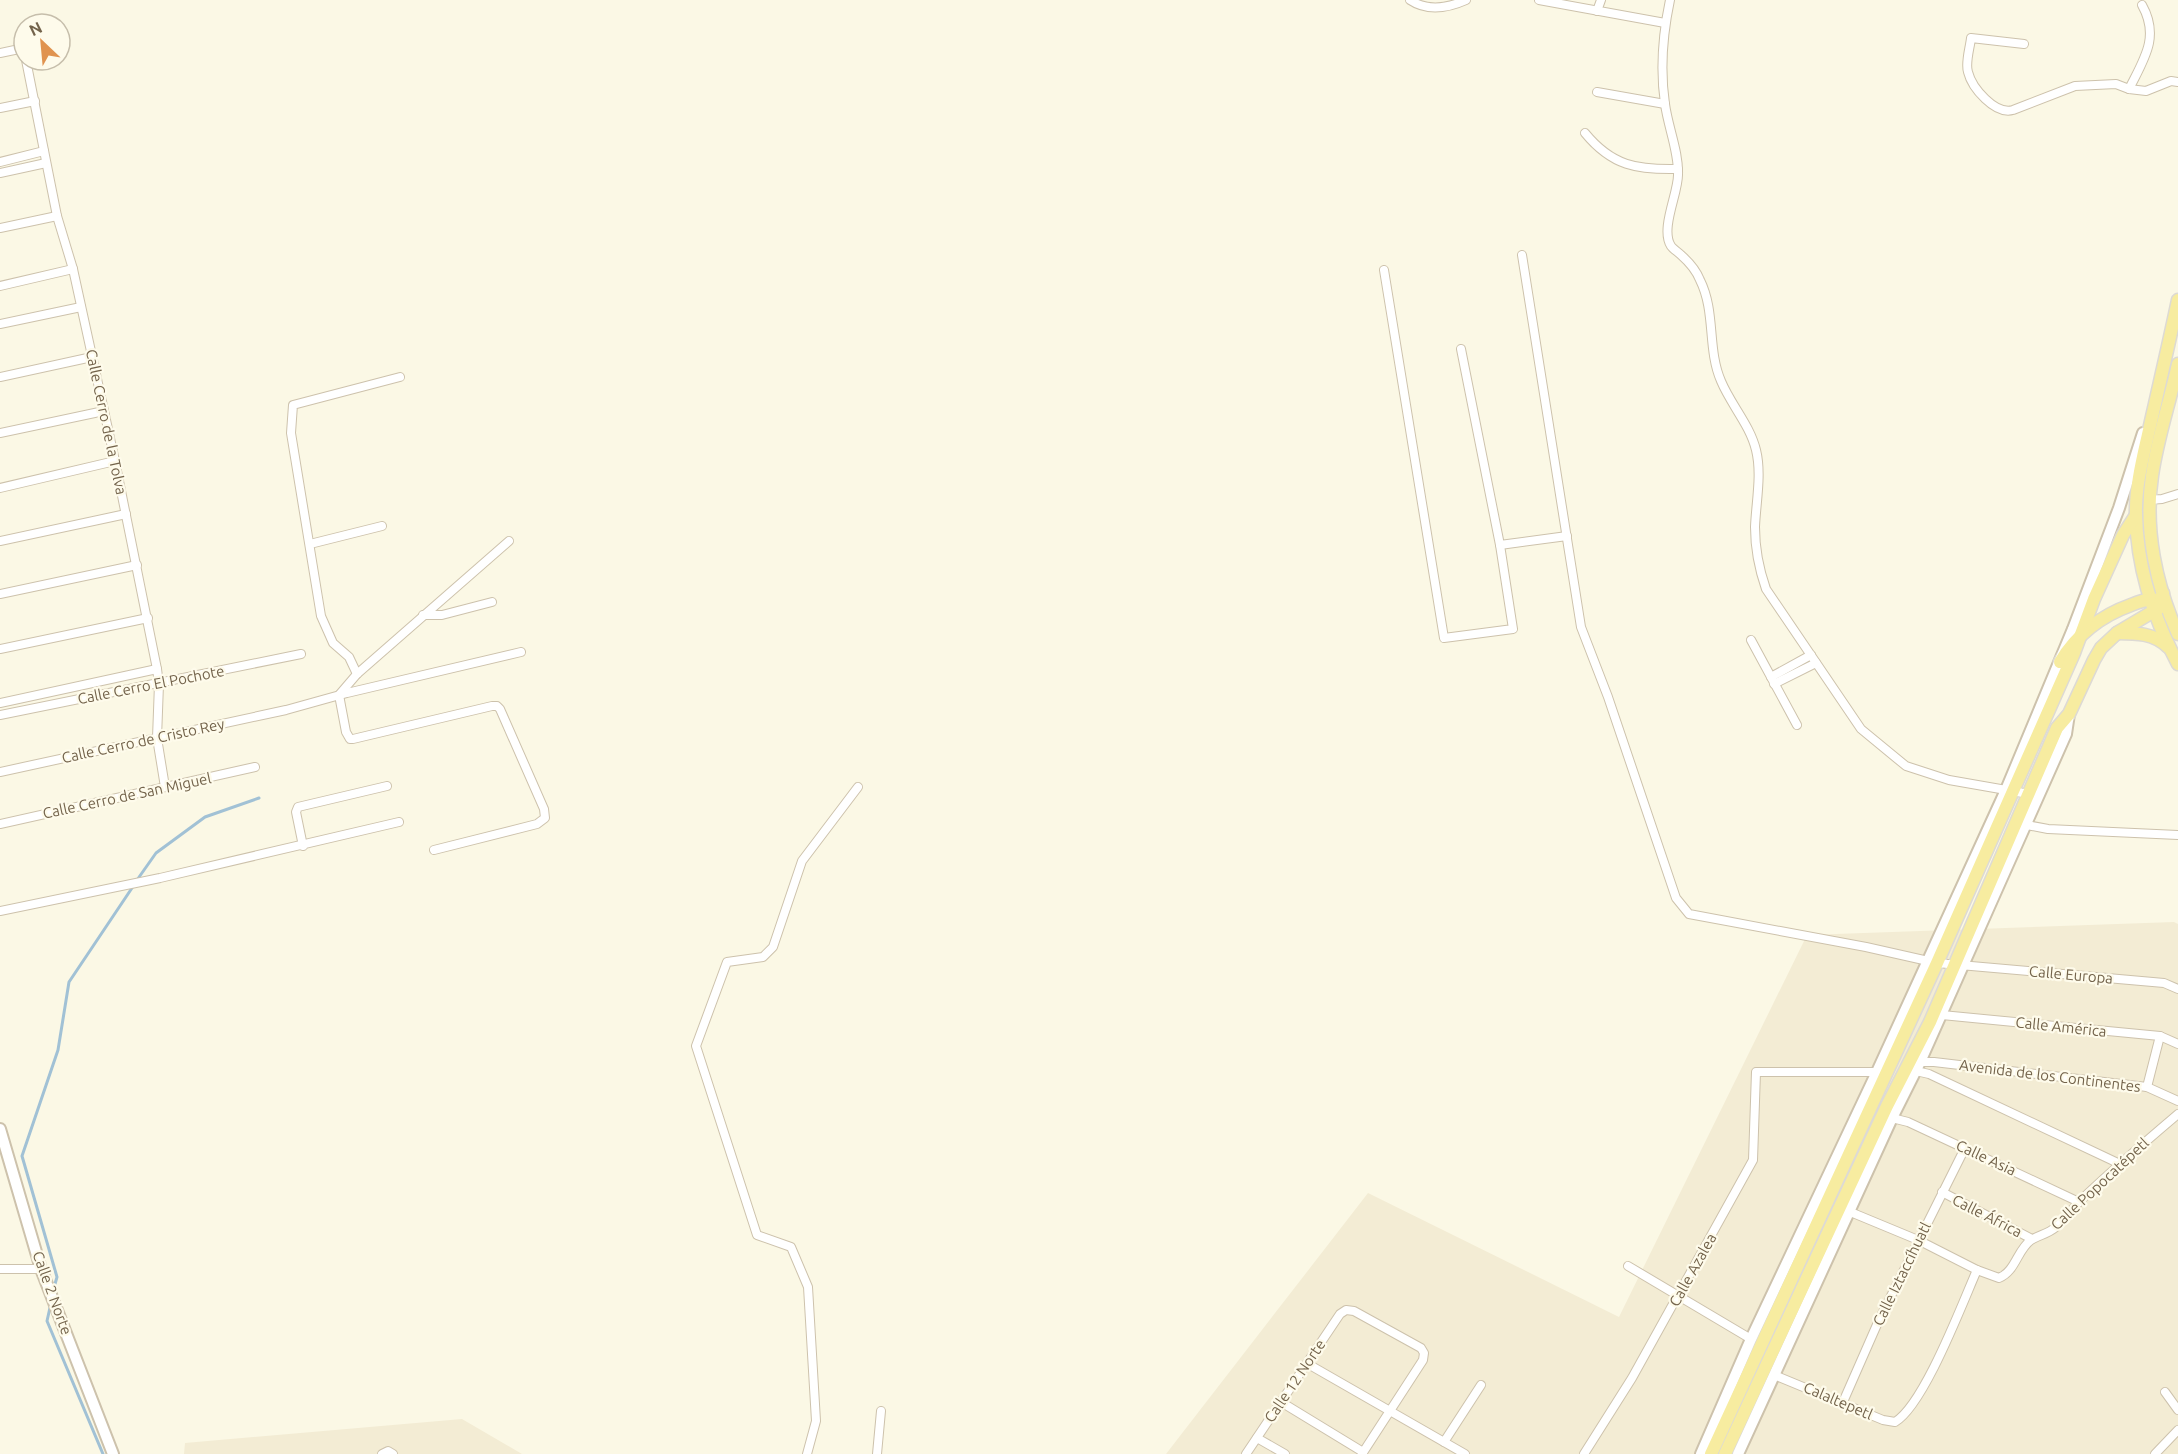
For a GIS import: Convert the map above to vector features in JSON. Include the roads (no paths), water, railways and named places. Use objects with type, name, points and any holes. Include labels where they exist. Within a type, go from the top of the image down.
[{"type":"main road","points":[[2178,300],[2174,336],[2159,385],[2142,466],[2136,515],[2142,563],[2160,603],[2178,634]]},
{"type":"main road","points":[[2175,659],[2160,603],[2149,500],[2152,474],[2178,364]]},
{"type":"main road","points":[[1711,1454],[2082,633],[2094,599],[2123,535],[2136,515]]},
{"type":"main road","points":[[1725,1454],[1887,1106],[1959,966],[2057,728],[2069,714],[2101,648],[2116,633],[2160,603]]},
{"type":"main road","points":[[2060,662],[2082,633],[2103,617],[2126,606],[2160,603]]},
{"type":"main road","points":[[2116,633],[2150,635],[2165,644],[2175,659]]},
{"type":"street","points":[[1410,0],[1428,8],[1450,7],[1466,0]]},
{"type":"street","points":[[1539,0],[1665,23]]},
{"type":"street","points":[[1597,10],[1601,0]]},
{"type":"street","points":[[1670,0],[1665,23],[1663,81],[1678,176],[1667,229],[1670,246],[1690,263],[1701,280],[1710,312],[1716,369],[1756,449],[1758,465],[1755,529],[1758,565],[1766,589],[1861,729],[1906,766],[1949,780],[2029,794]]},
{"type":"street","points":[[2129,89],[2145,57],[2151,36],[2150,19],[2142,5]]},
{"type":"street","points":[[2024,44],[1971,38],[1967,70],[1979,93],[2007,112],[2074,86],[2116,84],[2129,89],[2146,91],[2171,81],[2178,82]]},
{"type":"street","name":"Calle Cerro de la Tolva","points":[[28,72],[57,216],[73,269],[148,618],[159,684],[157,738],[165,787]]},
{"type":"street","points":[[1597,92],[1665,104]]},
{"type":"street","points":[[0,108],[34,101]]},
{"type":"street","points":[[1585,133],[1610,158],[1629,166],[1651,170],[1678,169]]},
{"type":"street","points":[[0,162],[44,151]]},
{"type":"street","points":[[0,173],[46,163]]},
{"type":"street","points":[[0,228],[57,216]]},
{"type":"street","name":"Calle Europa","points":[[1522,255],[1581,627],[1608,697],[1676,898],[1689,914],[1866,947],[1932,962],[2164,983],[2178,988]]},
{"type":"street","points":[[0,286],[73,269]]},
{"type":"street","points":[[1384,270],[1443,638],[1513,629],[1500,545],[1461,349]]},
{"type":"street","points":[[0,324],[81,307]]},
{"type":"street","points":[[0,377],[92,357]]},
{"type":"street","points":[[357,674],[349,657],[333,643],[321,616],[291,433],[293,405],[400,377]]},
{"type":"street","points":[[2011,790],[2119,508],[2159,385]]},
{"type":"street","points":[[0,433],[104,411]]},
{"type":"street","points":[[0,488],[115,461]]},
{"type":"street","points":[[2149,500],[2178,494]]},
{"type":"street","points":[[0,541],[126,514]]},
{"type":"street","points":[[310,544],[382,526]]},
{"type":"street","points":[[1500,545],[1567,536]]},
{"type":"street","points":[[434,850],[537,824],[545,818],[544,809],[500,709],[492,706],[353,739],[348,736],[339,696],[357,674],[509,541]]},
{"type":"street","points":[[0,594],[137,565]]},
{"type":"street","points":[[423,615],[442,615],[492,602]]},
{"type":"street","points":[[0,649],[148,618]]},
{"type":"street","points":[[1751,640],[1797,726]]},
{"type":"street","name":"Calle Cerro de Cristo Rey","points":[[0,772],[286,710],[521,652]]},
{"type":"street","name":"Calle Cerro El Pochote","points":[[0,715],[301,654]]},
{"type":"street","points":[[1773,681],[1811,655]]},
{"type":"street","points":[[1773,681],[1816,663]]},
{"type":"street","name":"Calle Cerro El Pochote","points":[[0,703],[157,669]]},
{"type":"street","points":[[1738,1454],[1848,1211],[1942,1015],[1959,966],[2027,825],[2067,734],[2069,714]]},
{"type":"street","name":"Calle Cerro de San Miguel","points":[[0,824],[255,767]]},
{"type":"street","points":[[303,846],[296,812],[298,807],[387,786]]},
{"type":"street","points":[[807,1454],[816,1421],[808,1287],[791,1247],[757,1236],[696,1046],[727,962],[763,957],[773,947],[801,861],[858,787]]},
{"type":"street","points":[[0,911],[160,878],[399,822]]},
{"type":"street","points":[[2027,825],[2048,829],[2178,834]]},
{"type":"street","points":[[1701,1454],[1751,1340],[1877,1072],[1932,962]]},
{"type":"street","name":"Calle América","points":[[1942,1015],[2160,1036],[2178,1044]]},
{"type":"street","points":[[2147,1087],[2160,1036]]},
{"type":"street","name":"Avenida de los Continentes","points":[[1918,1066],[1934,1062],[2147,1087],[2178,1101]]},
{"type":"street","name":"Avenida de los Continentes","points":[[1918,1066],[1929,1074],[2120,1164]]},
{"type":"street","name":"Calle Azalea","points":[[1584,1454],[1632,1378],[1680,1295],[1753,1160],[1756,1072],[1877,1072]]},
{"type":"street","name":"Calle Popocatépetl","points":[[1977,1270],[1999,1278],[2010,1270],[2032,1239],[2043,1236],[2055,1228],[2120,1164],[2178,1114]]},
{"type":"street","name":"Calle Asia","points":[[1892,1118],[1908,1122],[2079,1202]]},
{"type":"street","name":"Calle 2 Norte","points":[[0,1129],[41,1269],[113,1454]]},
{"type":"street","name":"Calle Iztaccíhuatl","points":[[1843,1402],[1879,1320],[1965,1148]]},
{"type":"street","name":"Calle África","points":[[1942,1192],[2032,1239]]},
{"type":"street","points":[[1848,1211],[1918,1240],[1977,1270]]},
{"type":"street","points":[[1628,1266],[1680,1295],[1751,1340]]},
{"type":"street","points":[[0,1269],[41,1269]]},
{"type":"street","name":"Calaltepetl","points":[[1774,1375],[1883,1420],[1895,1422],[1902,1418],[1924,1387],[1977,1270]]},
{"type":"street","name":"Calle 12 Norte","points":[[1246,1454],[1340,1314],[1346,1310],[1354,1311],[1411,1342],[1421,1348],[1424,1353],[1423,1359],[1390,1411]]},
{"type":"street","points":[[1308,1364],[1466,1454]]},
{"type":"street","points":[[1444,1442],[1481,1385]]},
{"type":"street","points":[[2165,1392],[2178,1410]]},
{"type":"street","points":[[1281,1402],[1363,1453],[1390,1411]]},
{"type":"street","points":[[877,1454],[881,1412]]},
{"type":"street","points":[[2156,1454],[2178,1430]]},
{"type":"street","points":[[1257,1438],[1285,1454]]},
{"type":"waterway","points":[[137,880],[156,853],[205,817],[259,798]]},
{"type":"waterway","points":[[53,1291],[57,1277],[22,1156],[58,1050],[69,982],[134,885]]},
{"type":"waterway","points":[[51,1303],[47,1321],[103,1454]]}]
